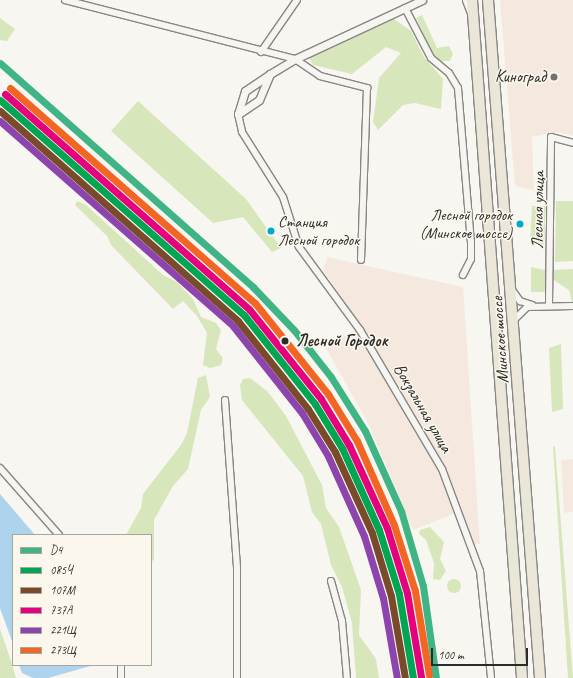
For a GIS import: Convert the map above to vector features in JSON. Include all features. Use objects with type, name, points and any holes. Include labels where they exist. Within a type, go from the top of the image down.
[{"type":"highway","name":"Минское шоссе","points":[[472,0],[522,678]]},
{"type":"highway","name":"Минское шоссе","points":[[489,2],[512,289],[540,678]]},
{"type":"street","points":[[65,0],[262,52],[295,59],[320,76],[367,88],[361,260]]},
{"type":"street","points":[[262,52],[297,0]]},
{"type":"street","points":[[238,114],[245,91],[270,74],[295,59],[422,0]]},
{"type":"street","points":[[466,0],[474,23]]},
{"type":"street","points":[[405,8],[431,58],[449,73],[458,88],[471,242],[470,258],[462,275]]},
{"type":"street","points":[[238,114],[259,100],[270,74]]},
{"type":"street","name":"Вокзальная улица","points":[[238,114],[242,132],[283,197],[299,247],[360,330],[442,469],[480,571],[491,678]]},
{"type":"street","name":"Лесная улица","points":[[549,305],[551,137],[573,143]]},
{"type":"street","points":[[512,289],[520,301],[534,306]]},
{"type":"street","points":[[514,320],[520,311],[534,306],[573,306]]},
{"type":"street","points":[[225,400],[237,569],[238,678]]},
{"type":"street","points":[[0,468],[58,534]]},
{"type":"street","points":[[331,581],[342,621],[347,678]]},
{"type":"street","points":[[121,666],[121,678]]},
{"type":"shaded area","points":[[500,0],[573,0],[573,136],[558,132],[532,137],[534,190],[515,186]]},
{"type":"shaded area","points":[[327,257],[463,287],[480,544],[473,544],[443,465],[367,335],[323,270]]},
{"type":"shaded area","points":[[356,329],[437,469],[456,513],[413,530],[369,425],[326,348]]},
{"type":"shaded area","points":[[573,459],[573,512],[564,513],[561,460]]},
{"type":"green space","points":[[422,15],[437,48],[449,46],[453,54],[450,61],[440,61],[432,52],[416,18]]},
{"type":"green space","points":[[0,18],[15,29],[7,41],[0,40]]},
{"type":"green space","points":[[394,19],[411,31],[424,57],[443,79],[441,109],[415,103],[403,105],[378,130],[373,122],[379,78],[401,53],[386,47],[352,74],[313,65],[309,57]]},
{"type":"green space","points":[[138,101],[246,199],[281,248],[272,252],[243,217],[213,223],[111,131]]},
{"type":"green space","points":[[77,201],[86,205],[163,275],[177,282],[193,299],[201,317],[216,323],[221,330],[216,349],[223,358],[221,365],[210,368],[203,365],[207,333],[197,316],[183,301],[173,309],[111,245],[107,236],[75,205]]},
{"type":"green space","points":[[556,201],[573,201],[573,261],[555,262]]},
{"type":"green space","points":[[532,206],[546,206],[544,244],[530,244]]},
{"type":"green space","points":[[531,267],[549,271],[546,292],[531,292]]},
{"type":"green space","points":[[573,269],[572,303],[569,290],[552,279],[553,270]]},
{"type":"green space","points":[[561,344],[563,409],[552,412],[549,348]]},
{"type":"green space","points":[[206,375],[210,397],[201,410],[188,469],[173,486],[154,520],[154,559],[152,562],[152,534],[127,534],[141,508],[143,494],[181,445],[187,433],[198,378]]},
{"type":"green space","points":[[250,378],[268,392],[286,416],[322,485],[326,508],[339,527],[361,590],[359,635],[376,659],[379,678],[356,678],[352,623],[342,587],[331,565],[321,524],[312,512],[303,476],[242,400],[240,385],[243,379]]},
{"type":"green space","points":[[553,446],[555,447],[573,678],[568,678]]},
{"type":"green space","points":[[430,527],[444,542],[440,559],[446,571],[440,580],[433,579],[434,563],[426,540],[419,534],[420,530]]},
{"type":"green space","points":[[451,579],[457,579],[461,583],[461,589],[457,593],[451,593],[447,589],[447,583]]},
{"type":"green space","points":[[0,629],[16,678],[0,678]]},
{"type":"water","points":[[0,494],[34,534],[12,534],[12,641],[0,608]]},
{"type":"water","points":[[19,666],[90,666],[48,678],[33,678],[22,673]]},
{"type":"transit line","name":"D4","points":[[0,63],[253,287],[294,330],[331,377],[365,431],[401,511],[423,586],[436,678]]},
{"type":"transit line","name":"273Щ","points":[[10,88],[255,303],[328,394],[357,441],[394,525],[415,591],[429,675]]},
{"type":"transit line","name":"737А","points":[[5,94],[249,309],[321,399],[349,445],[387,528],[407,593],[421,677]]},
{"type":"transit line","name":"085Ч","points":[[0,100],[244,315],[315,404],[342,448],[379,530],[399,594],[413,678]]},
{"type":"transit line","name":"107М","points":[[0,111],[238,321],[308,409],[335,452],[372,533],[391,596],[405,678]]},
{"type":"transit line","name":"221Щ","points":[[0,121],[233,326],[302,413],[328,456],[364,536],[383,598],[397,678]]},
{"type":"place","name":"Киноград","points":[[554,77]]},
{"type":"place","name":"Лесной городок (Минское шоссе)","points":[[520,224]]},
{"type":"place","name":"Станция Лесной городок","points":[[271,231]]},
{"type":"place","name":"Лесной Городок","points":[[285,341]]}]
